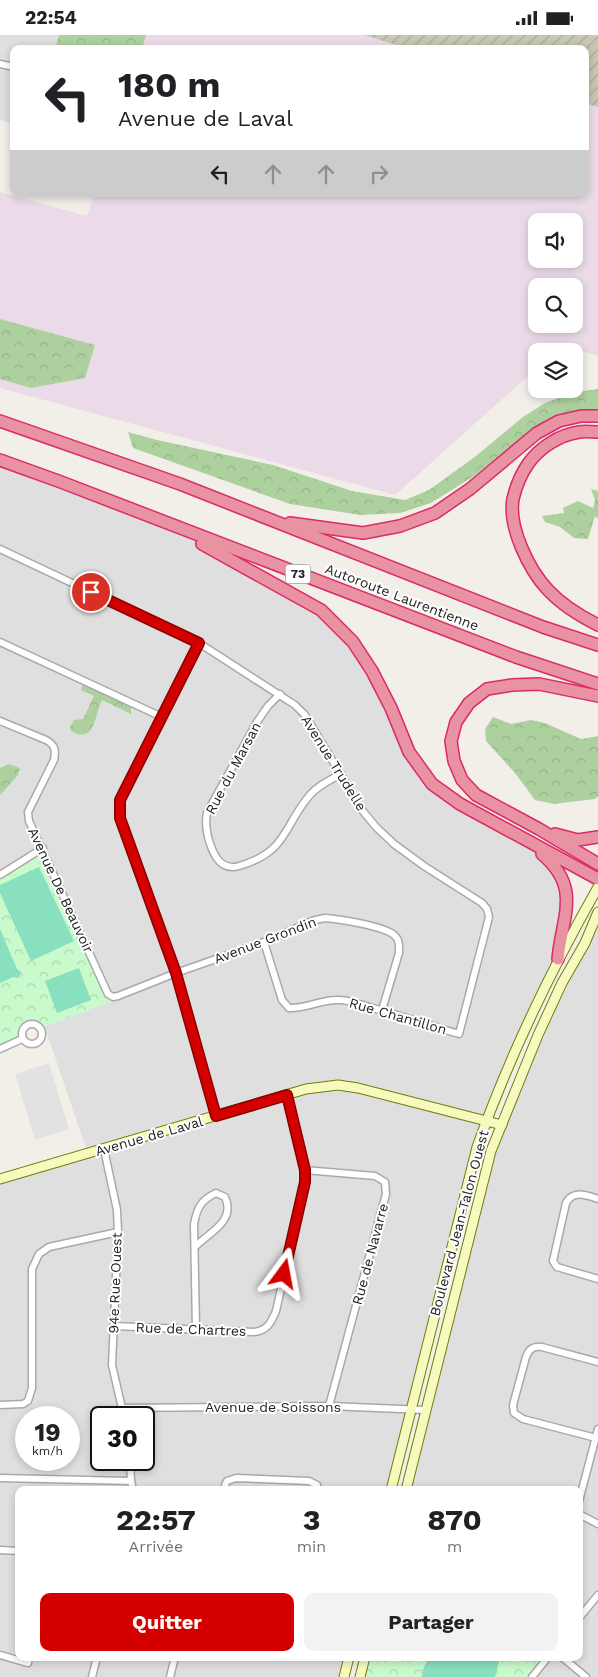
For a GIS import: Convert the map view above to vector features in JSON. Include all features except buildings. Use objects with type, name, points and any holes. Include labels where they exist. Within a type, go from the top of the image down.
[{"type":"highway","points":[[272,520],[363,533],[400,527],[435,513],[470,489],[536,433],[559,421],[581,415],[598,416]]},
{"type":"highway","name":"Autoroute Laurentienne","points":[[0,421],[180,484],[543,627],[598,645]]},
{"type":"highway","points":[[598,432],[579,432],[560,437],[545,446],[532,458],[521,475],[513,500],[514,522],[520,543],[532,567],[548,589],[565,605],[598,625]]},
{"type":"highway","name":"Autoroute Laurentienne","points":[[0,460],[516,657],[598,684]]},
{"type":"highway","points":[[166,523],[321,610],[353,641],[372,671],[391,708],[408,752],[432,784],[460,804],[598,879]]},
{"type":"highway","points":[[598,696],[539,684],[512,685],[487,689],[469,703],[456,722],[451,741],[454,761],[462,780],[476,795],[598,864]]},
{"type":"highway","points":[[539,829],[578,840],[598,837]]},
{"type":"highway","points":[[520,837],[555,865],[566,893],[567,908],[558,959]]},
{"type":"street","name":"Avenue Trudelle","points":[[0,549],[199,643],[280,694],[305,715],[362,810],[376,827],[394,844],[424,866],[482,903],[487,909],[489,917],[487,927],[459,1034]]},
{"type":"street","points":[[0,641],[162,717]]},
{"type":"street","points":[[199,643],[120,800],[120,818],[176,973],[216,1116]]},
{"type":"street","name":"Rue du Marsan","points":[[280,694],[268,706],[257,722],[207,813],[206,828],[218,860],[226,867],[234,867],[263,857],[282,839],[316,789],[340,774]]},
{"type":"street","name":"Avenue De Beauvoir","points":[[0,721],[46,740],[52,743],[54,747],[56,753],[54,760],[28,812],[29,821],[43,848],[108,994],[113,997],[118,996],[176,973]]},
{"type":"street","points":[[0,875],[43,848]]},
{"type":"street","name":"Boulevard Jean-Talon Ouest","points":[[392,1486],[477,1147],[486,1121],[558,959],[598,887]]},
{"type":"street","name":"Boulevard Jean-Talon Ouest","points":[[407,1486],[491,1151],[542,1027],[598,912]]},
{"type":"street","name":"Avenue Grondin","points":[[176,973],[264,942],[315,920],[325,918],[387,931],[394,935],[399,944],[399,953],[382,1010]]},
{"type":"street","name":"Rue Chantillon","points":[[264,942],[282,999],[289,1008],[298,1009],[329,999],[341,1000],[382,1010],[459,1034]]},
{"type":"street","points":[[0,1049],[22,1039]]},
{"type":"street","name":"Avenue de Laval","points":[[0,1179],[306,1089],[338,1085],[358,1088],[502,1125]]},
{"type":"street","name":"Rue de Chartres","points":[[114,1326],[262,1331],[272,1320],[305,1182],[305,1170],[287,1095]]},
{"type":"street","name":"94e Rue Ouest","points":[[104,1149],[117,1209],[118,1232],[112,1365],[122,1406]]},
{"type":"street","name":"Rue de Navarre","points":[[305,1170],[375,1176],[385,1182],[387,1188],[329,1406]]},
{"type":"street","points":[[196,1247],[222,1225],[228,1213],[228,1203],[225,1197],[216,1193],[207,1197],[196,1211],[194,1224],[196,1247],[196,1329]]},
{"type":"street","points":[[598,1199],[578,1194],[568,1198],[553,1261],[557,1267],[598,1279]]},
{"type":"street","points":[[0,1405],[23,1404],[30,1395],[32,1378],[32,1269],[39,1254],[49,1247],[118,1232]]},
{"type":"street","points":[[596,1438],[523,1419],[514,1413],[513,1405],[528,1352],[536,1346],[598,1362]]},
{"type":"street","name":"Avenue de Soissons","points":[[155,1408],[329,1406],[425,1410]]},
{"type":"street","points":[[583,1486],[598,1429]]},
{"type":"street","points":[[130,1471],[132,1486]]},
{"type":"street","points":[[0,1478],[130,1481]]},
{"type":"street","points":[[225,1486],[228,1481],[236,1478],[309,1481],[317,1486]]},
{"type":"street","points":[[583,1516],[598,1524]]},
{"type":"street","points":[[0,1550],[15,1551]]},
{"type":"street","points":[[583,1612],[598,1595]]},
{"type":"street","points":[[0,1655],[15,1658]]},
{"type":"street","points":[[92,1677],[96,1661]]},
{"type":"street","points":[[170,1677],[174,1661]]},
{"type":"street","points":[[344,1677],[348,1661]]},
{"type":"street","points":[[360,1677],[363,1661]]},
{"type":"street","points":[[532,1677],[545,1661]]},
{"type":"street","points":[[567,1661],[586,1677]]},
{"type":"shaded area","points":[[0,35],[59,35],[56,45],[10,45],[10,123],[0,120]]},
{"type":"shaded area","points":[[137,35],[598,35],[598,356],[583,352],[583,343],[528,343],[528,376],[395,495],[0,388],[0,192],[10,195],[10,197],[18,197],[87,216],[93,197],[589,197],[589,45],[134,45]]},
{"type":"shaded area","points":[[364,35],[598,35],[598,107],[589,104],[589,45],[396,45]]},
{"type":"shaded area","points":[[0,462],[166,523],[321,610],[353,642],[432,784],[543,854],[562,881],[558,959],[490,1113],[392,1486],[15,1486],[15,1661],[348,1661],[344,1677],[0,1677],[0,1179],[88,1154],[46,1031],[41,1030],[46,1026],[109,1002],[117,997],[113,997],[0,875]]},
{"type":"shaded area","points":[[598,912],[598,1677],[532,1677],[545,1661],[583,1661],[583,1486],[407,1486],[502,1125]]},
{"type":"shaded area","points":[[49,1063],[69,1129],[35,1140],[15,1074]]},
{"type":"green space","points":[[59,35],[146,35],[143,45],[56,45]]},
{"type":"green space","points":[[0,319],[95,345],[85,378],[31,388],[0,379]]},
{"type":"green space","points":[[598,389],[598,411],[561,414],[529,432],[474,476],[431,503],[400,513],[360,515],[290,504],[133,448],[128,432],[273,465],[352,491],[405,500],[429,490],[476,456],[523,417],[545,403],[559,398],[583,398],[583,391]]},
{"type":"green space","points":[[591,489],[598,491],[598,519],[595,516],[588,539],[574,538],[560,527],[545,522],[542,516],[564,513],[563,508],[578,501],[593,508],[595,500]]},
{"type":"green space","points":[[83,683],[131,705],[131,714],[102,700],[90,731],[79,735],[71,731],[70,727],[74,720],[83,719],[94,696],[81,690]]},
{"type":"green space","points":[[493,717],[511,724],[531,720],[545,723],[581,739],[598,736],[598,796],[595,799],[554,804],[535,800],[515,773],[486,741],[485,729]]},
{"type":"green space","points":[[9,764],[20,768],[18,775],[0,795],[0,768]]},
{"type":"green space","points":[[43,848],[106,991],[118,996],[109,1002],[46,1026],[41,1030],[37,1025],[29,1024],[23,1029],[21,1036],[0,1049],[0,875]]},
{"type":"green space","points":[[39,867],[74,941],[31,961],[0,893],[0,885]]},
{"type":"green space","points":[[0,929],[17,969],[21,972],[19,978],[13,977],[0,983]]},
{"type":"green space","points":[[79,968],[91,1000],[57,1013],[45,981]]},
{"type":"green space","points":[[364,1661],[545,1661],[532,1677],[360,1677]]},
{"type":"green space","points":[[426,1661],[499,1661],[495,1677],[422,1677]]},
{"type":"route","points":[[91,592],[199,643],[120,800],[120,818],[176,973],[216,1116],[287,1095],[305,1170],[305,1182],[284,1274]]}]
